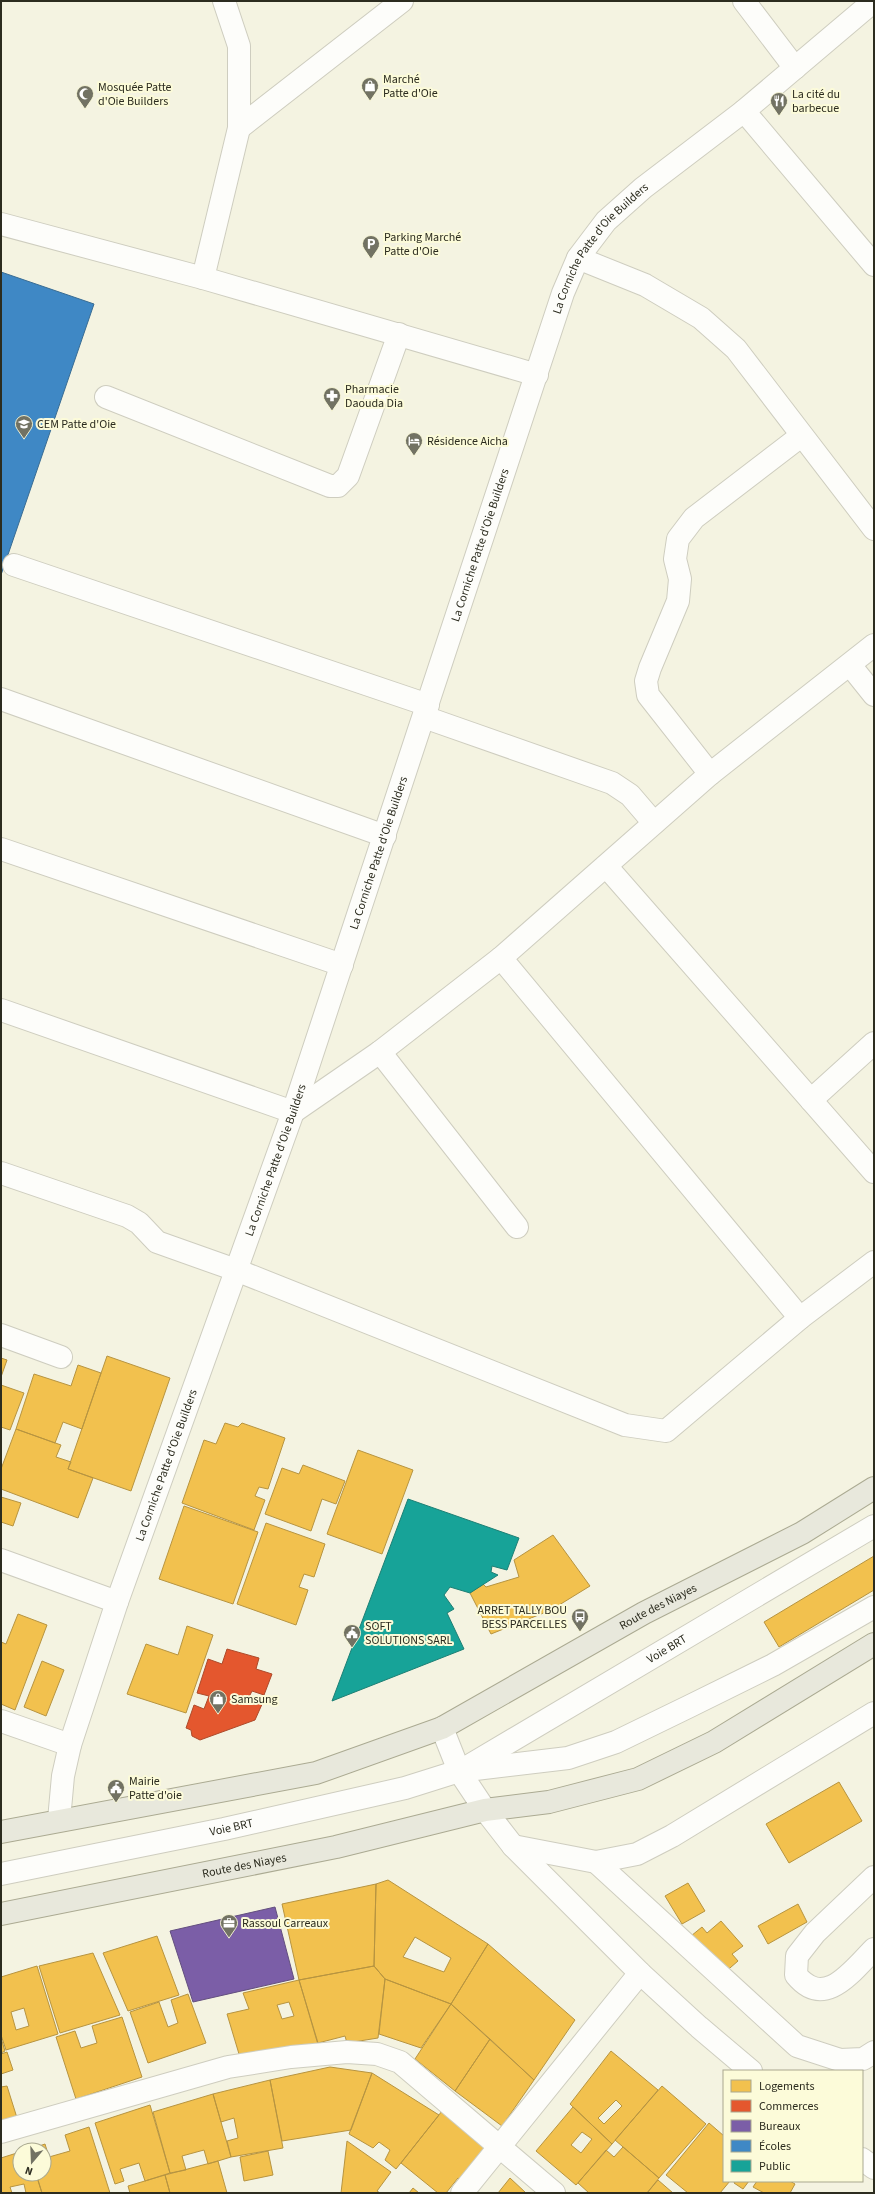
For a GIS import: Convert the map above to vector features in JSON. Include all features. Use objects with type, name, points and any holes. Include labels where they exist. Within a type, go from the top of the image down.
[{"type":"main road","name":"Route des Niayes","points":[[1,1832],[316,1773],[442,1728],[644,1613],[802,1533],[874,1488]]},
{"type":"main road","name":"Route des Niayes","points":[[1,1914],[336,1847],[485,1810],[549,1802],[638,1779],[714,1742],[874,1644]]},
{"type":"street","points":[[203,278],[239,128],[239,46],[224,1]]},
{"type":"street","points":[[239,128],[402,1]]},
{"type":"street","points":[[744,1],[795,68]]},
{"type":"street","name":"La Corniche Patte d'Oie Builders","points":[[59,1820],[63,1776],[70,1745],[117,1602],[293,1112],[563,293],[578,258],[606,221],[643,188],[744,111],[874,1]]},
{"type":"street","points":[[744,111],[874,265]]},
{"type":"street","points":[[1,224],[203,278],[537,375]]},
{"type":"street","points":[[578,258],[645,285],[701,318],[736,349],[874,529]]},
{"type":"street","points":[[106,397],[330,486],[338,486],[348,476],[399,334]]},
{"type":"street","points":[[710,774],[648,695],[646,681],[678,601],[680,579],[675,559],[678,538],[694,518],[802,436]]},
{"type":"street","points":[[14,564],[426,711],[612,783],[630,795],[654,823]]},
{"type":"street","points":[[1,1010],[293,1112],[380,1052],[501,958],[710,774],[874,645]]},
{"type":"street","points":[[850,665],[874,695]]},
{"type":"street","points":[[1,699],[385,836]]},
{"type":"street","points":[[1,849],[342,965]]},
{"type":"street","points":[[606,866],[874,1172]]},
{"type":"street","points":[[501,958],[800,1318]]},
{"type":"street","points":[[811,1100],[874,1043]]},
{"type":"street","points":[[380,1052],[517,1227]]},
{"type":"street","points":[[1,1173],[127,1216],[139,1224],[157,1242],[236,1270],[625,1425],[666,1431],[800,1318],[874,1262]]},
{"type":"street","points":[[1,1335],[61,1356]]},
{"type":"street","name":"Voie BRT","points":[[459,1771],[874,1526]]},
{"type":"street","points":[[1,1560],[117,1602]]},
{"type":"street","name":"Voie BRT","points":[[1,1874],[224,1829],[405,1788],[459,1771],[568,1758],[616,1742],[773,1666],[874,1607]]},
{"type":"street","points":[[513,1846],[596,1862],[638,1854],[672,1836],[874,1713]]},
{"type":"street","points":[[1,1721],[70,1745]]},
{"type":"street","points":[[442,1728],[459,1771],[485,1810],[513,1846],[640,1973],[699,2027],[750,2070]]},
{"type":"street","points":[[596,1862],[797,2046],[840,2060],[863,2059],[874,2052]]},
{"type":"street","points":[[874,1877],[814,1933],[797,1956],[796,1975],[804,1985],[817,1990],[838,1985],[874,1949]]},
{"type":"street","points":[[462,2193],[640,1973]]},
{"type":"street","points":[[1,2132],[228,2068],[291,2057],[347,2052],[377,2054],[400,2062],[554,2193]]},
{"type":"street","points":[[863,2160],[874,2168]]},
{"type":"building: Logements","points":[[107,1356],[170,1378],[131,1491],[68,1469]]},
{"type":"building: Logements","points":[[1,1358],[7,1360],[1,1377]]},
{"type":"building: Logements","points":[[78,1365],[101,1373],[82,1429],[63,1422],[55,1443],[16,1429],[34,1374],[71,1386]]},
{"type":"building: Logements","points":[[1,1385],[24,1393],[10,1430],[1,1427]]},
{"type":"building: Logements","points":[[225,1423],[238,1427],[242,1423],[285,1438],[268,1489],[259,1487],[255,1496],[265,1500],[254,1530],[182,1503],[204,1440],[216,1444]]},
{"type":"building: Logements","points":[[16,1429],[61,1445],[56,1457],[71,1462],[68,1469],[93,1478],[78,1518],[1,1489],[1,1469]]},
{"type":"building: Logements","points":[[358,1450],[413,1470],[382,1554],[327,1534]]},
{"type":"building: Logements","points":[[303,1465],[345,1481],[336,1504],[322,1499],[311,1531],[265,1514],[282,1468],[299,1474]]},
{"type":"building: Logements","points":[[1,1497],[21,1503],[13,1526],[1,1522]]},
{"type":"building: Logements","points":[[184,1506],[258,1532],[233,1604],[159,1579]]},
{"type":"building: Logements","points":[[266,1523],[325,1544],[314,1577],[304,1574],[299,1587],[308,1590],[296,1625],[237,1604]]},
{"type":"building: Logements","points":[[553,1535],[590,1586],[551,1610],[491,1634],[470,1593],[483,1584],[486,1587],[519,1577],[514,1560]]},
{"type":"building: Logements","points":[[874,1556],[874,1590],[779,1647],[764,1622]]},
{"type":"building: Logements","points":[[18,1614],[47,1625],[15,1710],[1,1704],[1,1642],[6,1644]]},
{"type":"building: Logements","points":[[187,1626],[213,1635],[186,1713],[127,1694],[146,1644],[178,1655]]},
{"type":"building: Logements","points":[[42,1661],[64,1670],[46,1716],[24,1707]]},
{"type":"building: Logements","points":[[839,1782],[862,1821],[789,1863],[766,1824]]},
{"type":"building: Logements","points":[[388,1880],[488,1944],[451,2004],[385,1979],[374,1966],[376,1884]],"holes":[[[415,1937],[451,1958],[444,1972],[403,1957]]]},
{"type":"building: Logements","points":[[688,1883],[705,1911],[682,1924],[665,1896]]},
{"type":"building: Logements","points":[[376,1884],[374,1966],[299,1980],[282,1904]]},
{"type":"building: Logements","points":[[798,1904],[807,1922],[768,1944],[758,1926]]},
{"type":"building: Logements","points":[[721,1921],[743,1946],[732,1954],[738,1961],[723,1974],[691,1936],[702,1927],[707,1933]]},
{"type":"building: Logements","points":[[157,1936],[179,1995],[128,2011],[103,1953]]},
{"type":"building: Logements","points":[[488,1944],[575,2020],[534,2080],[451,2004]]},
{"type":"building: Logements","points":[[93,1953],[120,2015],[60,2033],[39,1966]]},
{"type":"building: Logements","points":[[37,1966],[58,2034],[6,2050],[1,2035],[1,1977]],"holes":[[[24,2008],[29,2026],[16,2030],[11,2012]]]},
{"type":"building: Logements","points":[[374,1966],[385,1979],[378,2038],[347,2043],[345,2036],[318,2043],[299,1980]]},
{"type":"building: Logements","points":[[385,1979],[451,2004],[421,2048],[379,2034]]},
{"type":"building: Logements","points":[[299,1980],[319,2048],[239,2054],[227,2014],[249,2009],[243,1993]],"holes":[[[289,2002],[294,2016],[282,2019],[277,2005]]]},
{"type":"building: Logements","points":[[188,1994],[206,2043],[148,2063],[130,2012],[159,2002],[168,2027],[178,2023],[171,2000]]},
{"type":"building: Logements","points":[[451,2004],[490,2039],[455,2091],[415,2059]]},
{"type":"building: Logements","points":[[122,2017],[142,2077],[76,2099],[56,2037],[75,2031],[81,2048],[97,2043],[92,2026]]},
{"type":"building: Logements","points":[[1,2038],[5,2051],[1,2053]]},
{"type":"building: Logements","points":[[490,2039],[534,2080],[502,2126],[455,2091]]},
{"type":"building: Logements","points":[[611,2051],[658,2090],[612,2144],[570,2104]],"holes":[[[616,2100],[622,2106],[604,2124],[598,2118]]]},
{"type":"building: Logements","points":[[7,2052],[13,2070],[1,2074],[1,2054]]},
{"type":"building: Logements","points":[[330,2067],[372,2073],[351,2130],[282,2141],[270,2080]]},
{"type":"building: Logements","points":[[372,2073],[439,2115],[396,2169],[385,2160],[390,2150],[379,2142],[373,2148],[349,2134]]},
{"type":"building: Logements","points":[[270,2080],[283,2148],[231,2157],[227,2141],[238,2138],[234,2118],[221,2122],[213,2094]]},
{"type":"building: Logements","points":[[7,2086],[18,2121],[1,2126],[1,2087]]},
{"type":"building: Logements","points":[[662,2086],[706,2124],[659,2178],[615,2140]]},
{"type":"building: Logements","points":[[213,2094],[231,2157],[208,2164],[204,2150],[182,2156],[186,2170],[170,2173],[153,2112]]},
{"type":"building: Logements","points":[[150,2105],[170,2173],[145,2181],[139,2163],[120,2169],[124,2181],[115,2184],[95,2123]]},
{"type":"building: Logements","points":[[573,2107],[612,2144],[576,2185],[536,2151]],"holes":[[[582,2132],[592,2139],[581,2153],[571,2145]]]},
{"type":"building: Logements","points":[[442,2111],[491,2150],[464,2183],[458,2178],[446,2193],[438,2193],[401,2163]]},
{"type":"building: Logements","points":[[709,2123],[723,2135],[723,2182],[729,2182],[720,2193],[688,2193],[666,2175]]},
{"type":"building: Logements","points":[[89,2127],[110,2193],[42,2193],[39,2182],[52,2182],[52,2156],[70,2151],[65,2135]]},
{"type":"building: Logements","points":[[347,2141],[391,2172],[377,2191],[380,2193],[341,2193]]},
{"type":"building: Logements","points":[[623,2147],[659,2178],[647,2193],[589,2193],[578,2183],[606,2150],[614,2157]]},
{"type":"building: Logements","points":[[268,2151],[273,2175],[244,2181],[240,2157]]},
{"type":"building: Logements","points":[[12,2155],[12,2182],[39,2182],[42,2193],[26,2193],[24,2184],[10,2187],[12,2193],[1,2193],[1,2158]]},
{"type":"building: Logements","points":[[218,2161],[227,2193],[170,2193],[165,2175]]},
{"type":"building: Logements","points":[[165,2175],[170,2193],[130,2193],[128,2186]]},
{"type":"building: Logements","points":[[510,2178],[526,2193],[498,2193]]},
{"type":"building: Logements","points":[[658,2180],[673,2193],[647,2193]]},
{"type":"building: Logements","points":[[734,2182],[748,2182],[743,2189]]},
{"type":"building: Logements","points":[[756,2182],[792,2182],[795,2184],[790,2193],[764,2193],[753,2187]]},
{"type":"building: Logements","points":[[413,2188],[419,2193],[409,2193]]},
{"type":"building: Commerces","points":[[227,1649],[259,1658],[256,1669],[272,1674],[264,1695],[252,1691],[249,1697],[263,1702],[255,1720],[200,1740],[192,1736],[191,1730],[186,1728],[194,1705],[204,1709],[209,1696],[197,1693],[208,1659],[222,1664]]},
{"type":"building: Bureaux","points":[[275,1907],[294,1979],[193,2002],[170,1931]]},
{"type":"building: Écoles","name":"CEM Patte d'Oie","points":[[1,272],[94,304],[1,575]]},
{"type":"building: Public","points":[[408,1499],[519,1538],[507,1570],[492,1566],[491,1572],[498,1575],[470,1593],[450,1587],[444,1595],[454,1609],[447,1613],[464,1649],[332,1701]]},
{"type":"place","name":"Marché Patte d'Oie","points":[[370,101]]},
{"type":"place","name":"Mosquée Patte d'Oie Builders","points":[[85,109]]},
{"type":"place","name":"La cité du barbecue","points":[[779,116]]},
{"type":"place","name":"Parking Marché Patte d'Oie","points":[[371,259]]},
{"type":"place","name":"Pharmacie Daouda Dia","points":[[332,411]]},
{"type":"place","name":"CEM Patte d'Oie","points":[[24,439]]},
{"type":"place","name":"Résidence Aicha","points":[[414,456]]},
{"type":"place","name":"ARRET TALLY BOU BESS PARCELLES","points":[[580,1632]]},
{"type":"place","name":"SOFT SOLUTIONS SARL","points":[[352,1648]]},
{"type":"place","name":"Samsung","points":[[218,1714]]},
{"type":"place","name":"Mairie Patte d'oie","points":[[116,1803]]},
{"type":"place","name":"Rassoul Carreaux","points":[[229,1938]]}]
